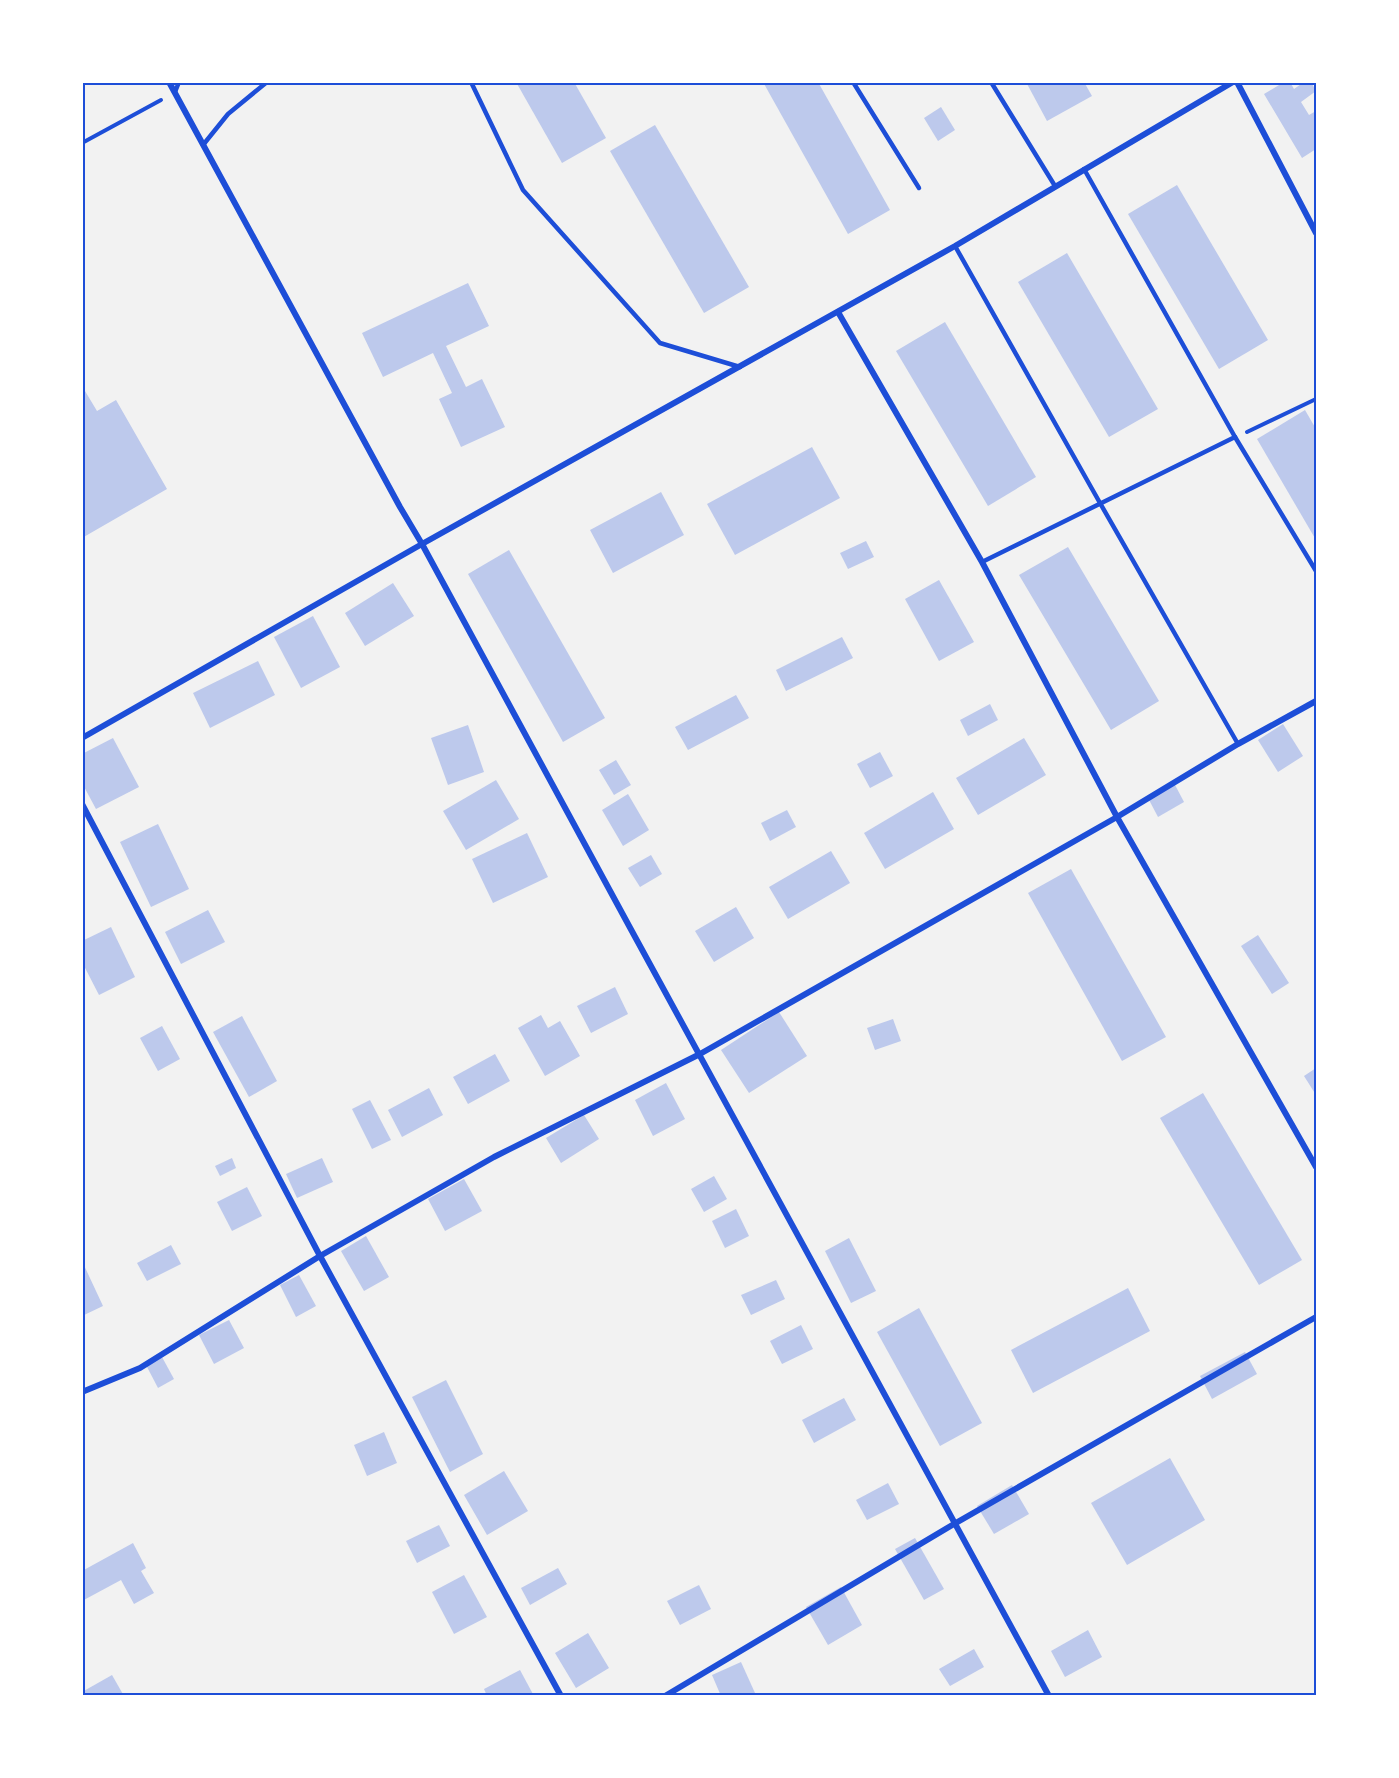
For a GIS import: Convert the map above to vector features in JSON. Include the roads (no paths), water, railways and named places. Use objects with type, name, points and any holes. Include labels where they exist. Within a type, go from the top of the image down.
[{"type":"street","points":[[169,82],[1049,1695]]},
{"type":"street","points":[[82,738],[422,544],[955,246],[1235,82],[1317,233]]},
{"type":"street","points":[[838,312],[982,562],[1117,817],[1317,1167]]},
{"type":"street","points":[[82,1392],[140,1368],[320,1256],[494,1157],[700,1054],[1317,701]]},
{"type":"street","points":[[82,804],[320,1256],[561,1695]]},
{"type":"street","points":[[665,1695],[954,1524],[1317,1317]]},
{"type":"lane","points":[[175,92],[179,82]]},
{"type":"lane","points":[[204,145],[228,114],[267,82]]},
{"type":"lane","points":[[471,82],[523,190],[660,343],[740,367]]},
{"type":"lane","points":[[853,82],[919,188]]},
{"type":"lane","points":[[991,82],[1055,186]]},
{"type":"lane","points":[[1084,169],[1235,437],[1317,572]]},
{"type":"lane","points":[[955,246],[1239,744]]},
{"type":"lane","points":[[982,562],[1235,437]]}]
